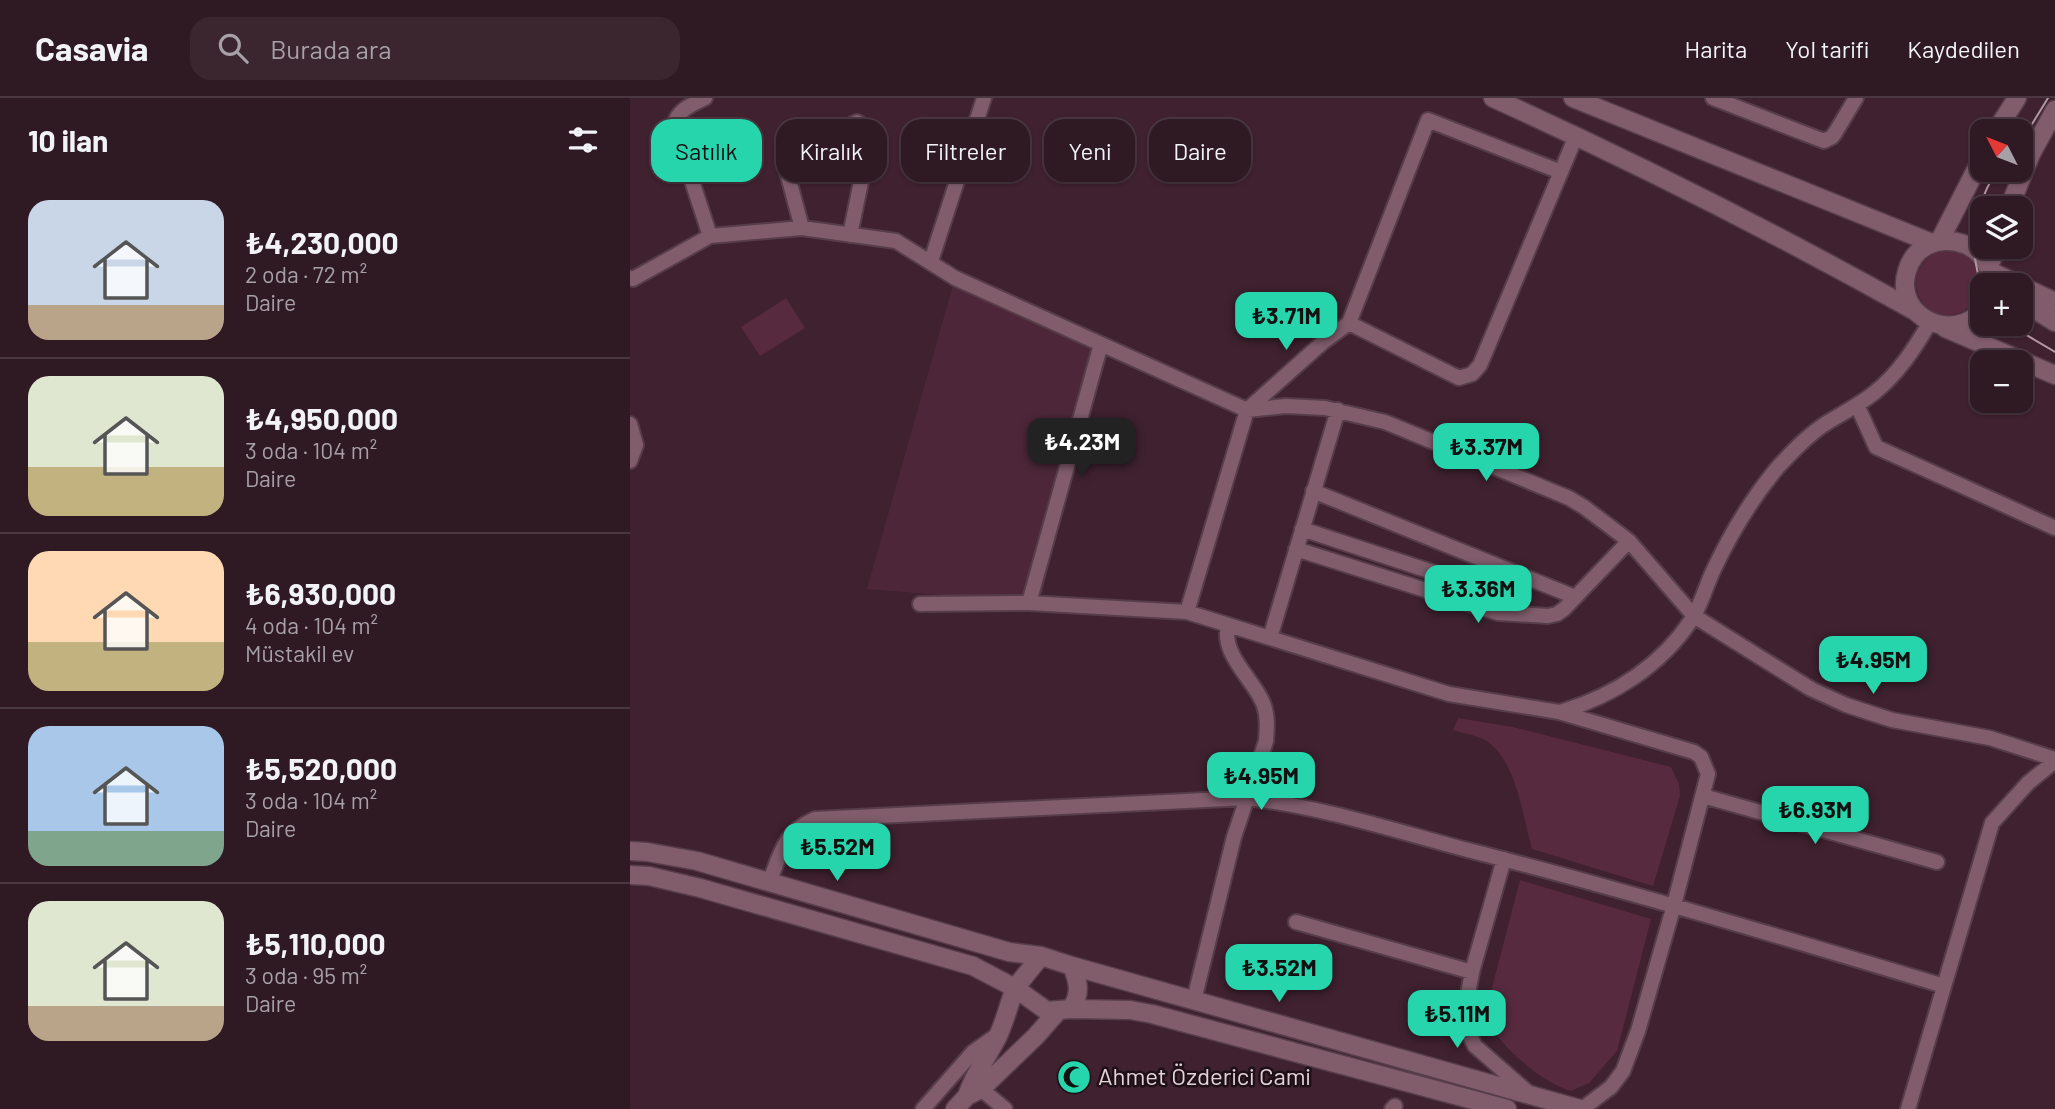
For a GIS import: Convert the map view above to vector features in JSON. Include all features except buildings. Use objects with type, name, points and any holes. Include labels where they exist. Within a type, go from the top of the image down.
[{"type":"main road","points":[[1493,98],[1762,228],[1928,320],[2055,375]]},
{"type":"main road","points":[[1573,98],[1609,105],[1936,242]]},
{"type":"main road","points":[[2004,119],[2017,98]]},
{"type":"main road","points":[[2014,196],[2031,155],[2055,110]]},
{"type":"main road","points":[[1936,242],[1970,180]]},
{"type":"main road","points":[[1970,319],[1947,327],[1928,320],[1910,304],[1905,287],[1907,269],[1917,254],[1936,242],[1949,240],[1967,244],[1981,255],[1990,273]]},
{"type":"main road","points":[[2033,293],[2055,302]]},
{"type":"main road","points":[[2033,309],[2055,322]]},
{"type":"main road","points":[[630,851],[696,861],[1009,952],[1041,956],[1072,967],[1581,1109]]},
{"type":"main road","points":[[630,875],[679,882],[985,971],[1047,1011],[1130,1010],[1152,1014],[1507,1109]]},
{"type":"main road","points":[[976,1100],[972,1082],[999,1034],[1015,988],[1041,956]]},
{"type":"main road","points":[[976,1100],[1036,1036],[1077,1000],[1079,989],[1072,967]]},
{"type":"street","points":[[705,98],[678,114],[674,126],[710,236]]},
{"type":"street","points":[[931,261],[984,98]]},
{"type":"street","points":[[1713,98],[1824,141],[1835,133],[1856,98]]},
{"type":"street","points":[[1187,612],[1247,410],[1322,343],[1349,323],[1428,120],[1561,172]]},
{"type":"street","points":[[803,228],[784,161],[857,122],[866,127],[870,138],[850,235]]},
{"type":"street","points":[[1349,323],[1459,379],[1472,374],[1480,365],[1576,136]]},
{"type":"street","points":[[630,278],[633,279],[710,236],[803,228],[896,241],[955,278],[1247,410],[1286,406],[1338,410],[1385,422],[1569,498],[1599,516],[1629,541],[1694,616],[1794,679],[1846,705],[1903,723],[1990,738],[2055,760],[2022,789],[1992,823],[1908,1109]]},
{"type":"street","points":[[1559,712],[1593,701],[1641,674],[1670,647],[1694,616],[1725,547],[1771,477],[1807,438],[1857,405],[1891,377],[1912,351],[1928,320]]},
{"type":"street","points":[[1029,603],[1101,344]]},
{"type":"street","points":[[1857,405],[1876,447],[2055,528]]},
{"type":"street","points":[[1270,638],[1338,410]]},
{"type":"street","points":[[630,424],[636,444],[630,461]]},
{"type":"street","points":[[1313,491],[1575,597]]},
{"type":"street","points":[[1302,529],[1487,590],[1494,564]]},
{"type":"street","points":[[1296,549],[1498,613],[1552,615],[1561,612],[1629,541]]},
{"type":"street","points":[[920,604],[1029,603],[1187,612],[1449,694],[1559,712],[1694,752],[1701,757],[1708,774],[1703,796],[1640,1022],[1623,1071],[1611,1087],[1581,1109]]},
{"type":"street","points":[[1194,1000],[1234,837],[1266,741],[1267,719],[1264,705],[1229,648],[1225,638],[1228,625]]},
{"type":"street","points":[[1703,796],[1937,862]]},
{"type":"street","points":[[769,883],[789,837],[800,825],[815,819],[1247,798],[1285,802],[1504,859],[1674,905],[1944,986]]},
{"type":"street","points":[[1504,859],[1472,972],[1463,1022],[1469,1038],[1483,1054],[1531,1095]]},
{"type":"street","points":[[1296,922],[1472,972]]},
{"type":"street","points":[[923,1109],[973,1052],[999,1034]]},
{"type":"street","points":[[976,1100],[1005,1109]]},
{"type":"shaded area","points":[[1948,251],[1960,254],[1974,265],[1978,273],[1970,273],[1970,305],[1960,312],[1948,315],[1936,312],[1922,301],[1919,295],[1916,283],[1919,271],[1930,257],[1936,254]]},
{"type":"shaded area","points":[[955,278],[1101,344],[1040,603],[867,589]]},
{"type":"shaded area","points":[[786,298],[805,328],[760,356],[741,327]]},
{"type":"shaded area","points":[[1458,718],[1513,727],[1671,767],[1679,784],[1680,796],[1653,886],[1532,849],[1517,789],[1504,760],[1485,740],[1453,730]]},
{"type":"shaded area","points":[[1520,880],[1651,919],[1617,1051],[1589,1083],[1571,1091],[1546,1079],[1521,1060],[1499,1038],[1485,1015]]},
{"type":"tram line","points":[[2034,121],[2048,98]]},
{"type":"tram line","points":[[1978,273],[1975,228],[1990,182]]},
{"type":"tram line","points":[[2028,336],[2055,352]]},
{"type":"place","name":"Ahmet Özderici Cami","points":[[1074,1077]]}]
